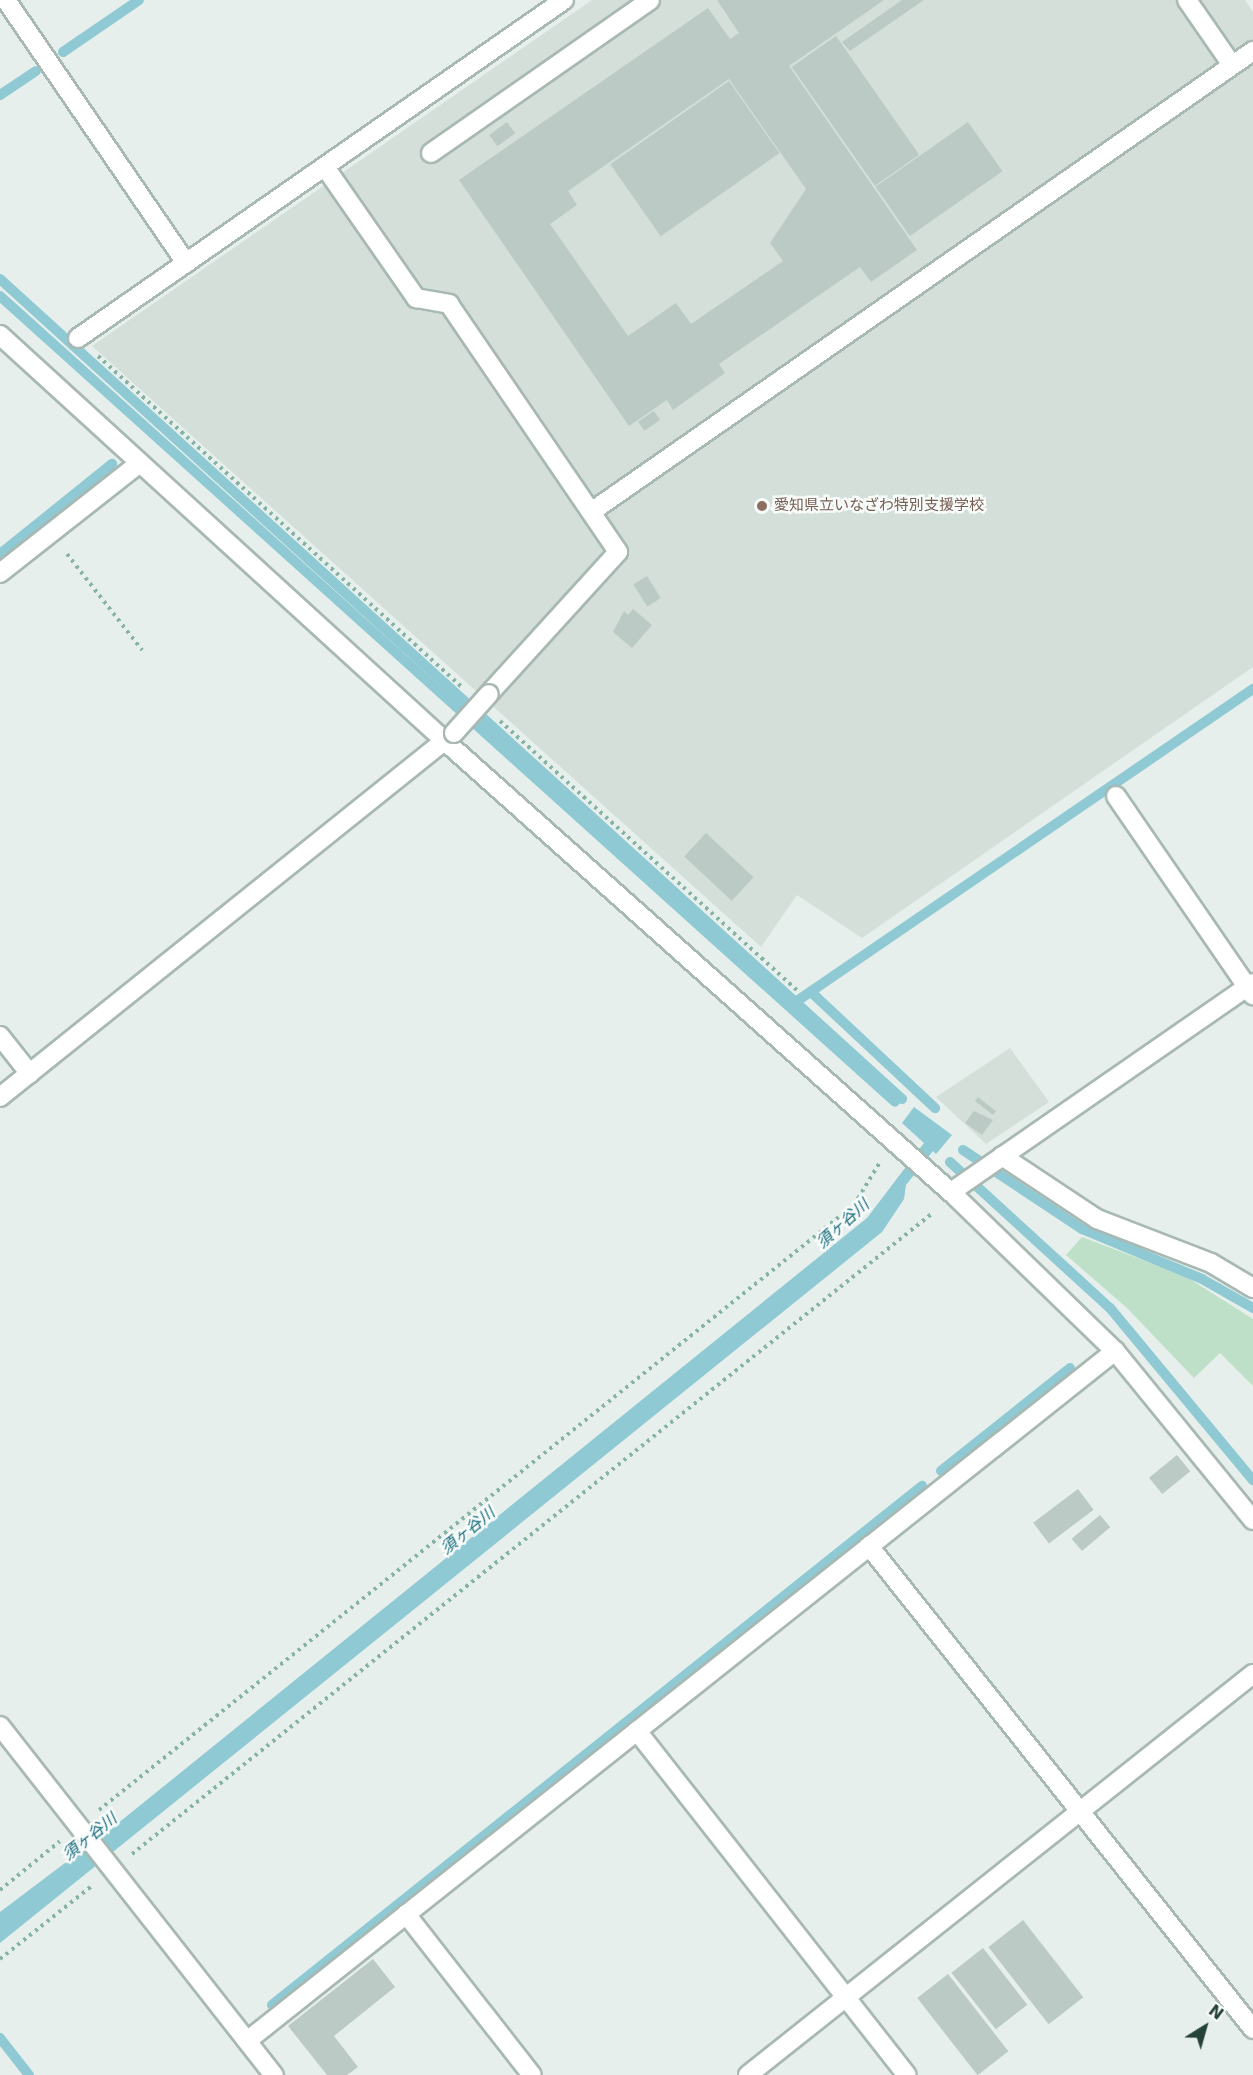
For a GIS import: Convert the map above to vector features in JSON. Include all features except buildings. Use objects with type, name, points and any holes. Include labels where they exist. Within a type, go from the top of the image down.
[{"type":"street","points":[[6,0],[186,263]]},
{"type":"street","points":[[78,338],[563,0]]},
{"type":"street","points":[[431,153],[650,0]]},
{"type":"street","points":[[1187,0],[1232,65]]},
{"type":"street","points":[[591,512],[1253,51]]},
{"type":"street","points":[[0,1097],[450,738],[618,552],[449,304],[416,298],[325,167]]},
{"type":"street","points":[[0,335],[140,463],[450,738],[910,1155],[955,1191],[1115,1351],[1253,1520]]},
{"type":"street","points":[[0,573],[140,463]]},
{"type":"street","points":[[955,1191],[1251,988],[1116,796]]},
{"type":"street","points":[[0,1036],[30,1074]]},
{"type":"street","points":[[1000,1158],[1097,1219],[1211,1263],[1253,1288]]},
{"type":"street","points":[[247,2041],[1115,1351]]},
{"type":"street","points":[[869,1546],[1253,2029]]},
{"type":"street","points":[[748,2075],[1253,1674]]},
{"type":"street","points":[[0,1726],[274,2075]]},
{"type":"street","points":[[637,1731],[907,2075]]},
{"type":"street","points":[[406,1914],[532,2075]]},
{"type":"path","points":[[78,338],[469,693]]},
{"type":"path","points":[[51,533],[142,650]]},
{"type":"path","points":[[496,717],[798,991]]},
{"type":"path","points":[[0,1890],[854,1205],[894,1140]]},
{"type":"path","points":[[0,1959],[955,1191]]},
{"type":"shaded area","name":"愛知県立いなざわ特別支援学校","points":[[592,0],[1245,0],[1253,12],[1253,667],[862,938],[797,895],[761,947],[92,346]]},
{"type":"shaded area","points":[[1010,1048],[1049,1102],[986,1144],[936,1097]]},
{"type":"green space","points":[[1082,1237],[1185,1276],[1253,1319],[1253,1386],[1220,1353],[1194,1378],[1127,1308],[1066,1255]]},
{"type":"water","points":[[914,1107],[952,1135],[936,1154],[933,1151],[906,1185],[904,1199],[882,1232],[0,1943],[0,1912],[122,1820],[867,1218],[924,1143],[902,1123]]},
{"type":"waterway","points":[[63,52],[139,0]]},
{"type":"waterway","points":[[0,95],[36,71]]},
{"type":"waterway","points":[[0,279],[902,1099]]},
{"type":"waterway","points":[[0,296],[895,1102]]},
{"type":"waterway","points":[[0,554],[112,464]]},
{"type":"waterway","points":[[797,1001],[1253,689]]},
{"type":"waterway","points":[[811,992],[935,1108]]},
{"type":"waterway","points":[[963,1150],[1082,1229],[1202,1279],[1253,1308]]},
{"type":"waterway","points":[[950,1162],[1110,1308],[1253,1480]]},
{"type":"waterway","points":[[941,1471],[1070,1368]]},
{"type":"waterway","points":[[272,2005],[922,1486]]},
{"type":"waterway","points":[[0,2038],[29,2075]]},
{"type":"place","name":"愛知県立いなざわ特別支援学校","points":[[762,506]]},
{"type":"water label","name":"須ヶ谷川","points":[[843,1224]]},
{"type":"water label","name":"須ヶ谷川","points":[[468,1531]]},
{"type":"water label","name":"須ヶ谷川","points":[[90,1837]]}]
